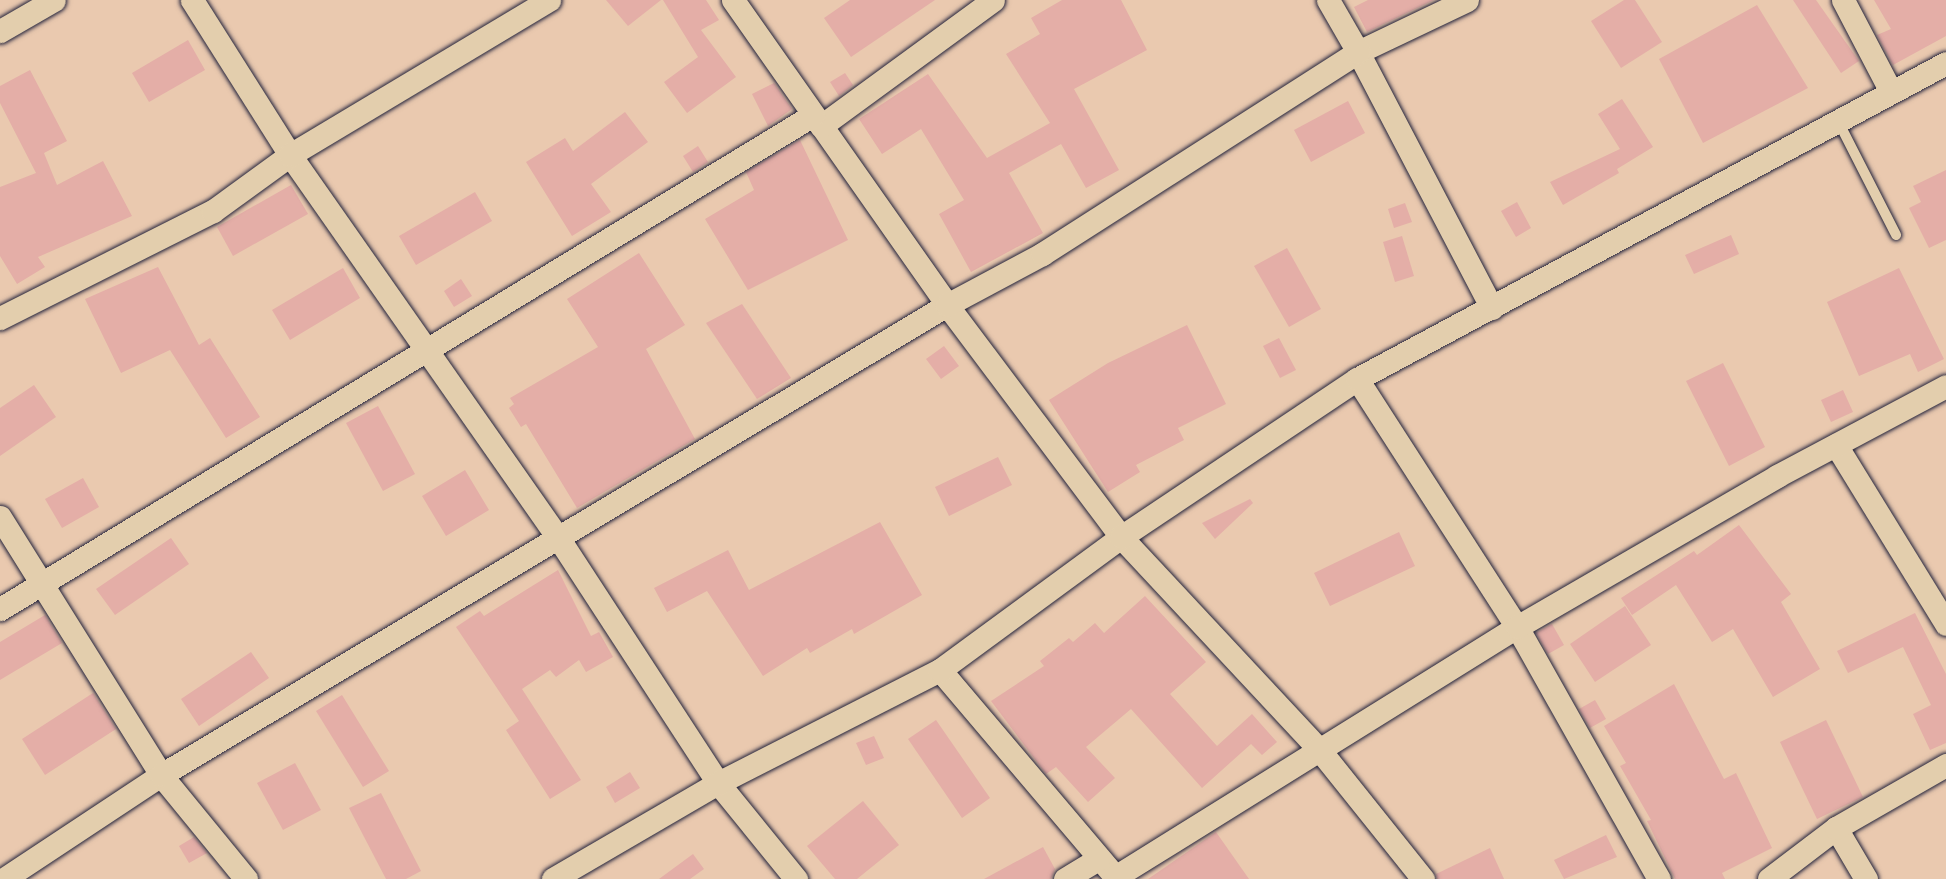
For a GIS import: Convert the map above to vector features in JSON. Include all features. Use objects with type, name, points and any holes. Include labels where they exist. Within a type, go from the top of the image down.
[{"type":"street","points":[[0,31],[54,0]]},
{"type":"street","points":[[192,0],[290,155],[559,539],[718,783],[796,879]]},
{"type":"street","points":[[0,318],[213,211],[290,155],[549,0]]},
{"type":"street","points":[[733,0],[947,305],[1121,537],[1318,748],[1423,879]]},
{"type":"street","points":[[0,609],[426,348],[817,121],[993,0]]},
{"type":"street","points":[[1328,0],[1492,308]]},
{"type":"street","points":[[4,879],[161,775],[947,305],[1042,254],[1357,52],[1467,0]]},
{"type":"street","points":[[1843,0],[1891,92]]},
{"type":"street","points":[[554,879],[718,783],[940,670],[1121,537],[1357,379],[1946,63]]},
{"type":"street","points":[[1357,379],[1517,627],[1659,879]]},
{"type":"street","points":[[940,670],[1116,878],[1318,748],[1517,627],[1836,445],[1946,386]]},
{"type":"street","points":[[1836,445],[1946,624]]},
{"type":"street","points":[[0,517],[161,775],[246,879]]},
{"type":"street","points":[[1769,879],[1836,828],[1946,765]]},
{"type":"street","points":[[1836,828],[1866,879]]},
{"type":"street","points":[[1065,879],[1098,859]]},
{"type":"lane","points":[[1838,121],[1896,235]]},
{"type":"building","points":[[606,0],[661,0],[628,26]]},
{"type":"building","points":[[663,0],[706,0],[719,20],[701,30],[736,77],[687,113],[664,82],[698,57]]},
{"type":"building","points":[[850,0],[935,0],[851,57],[824,18]]},
{"type":"building","points":[[1062,0],[1121,0],[1147,50],[1074,89],[1119,170],[1086,188],[1061,144],[1009,173],[1043,233],[971,272],[939,214],[964,200],[921,129],[882,154],[859,119],[928,74],[987,158],[1050,123],[1006,54],[1040,34],[1031,18]]},
{"type":"building","points":[[1368,0],[1434,0],[1367,32],[1354,7]]},
{"type":"building","points":[[1624,0],[1635,0],[1662,42],[1621,68],[1591,21]]},
{"type":"building","points":[[1793,0],[1816,0],[1859,61],[1841,73]]},
{"type":"building","points":[[1874,0],[1946,0],[1946,36],[1893,65],[1877,35],[1891,29]]},
{"type":"building","points":[[1757,5],[1808,88],[1703,143],[1659,59]]},
{"type":"building","points":[[188,40],[205,70],[149,102],[132,73]]},
{"type":"building","points":[[30,70],[67,141],[44,153],[57,185],[103,161],[132,216],[38,257],[45,267],[17,284],[0,256],[0,187],[36,173],[0,103],[0,86]]},
{"type":"building","points":[[845,73],[853,85],[839,96],[830,82]]},
{"type":"building","points":[[774,83],[792,109],[768,126],[752,94]]},
{"type":"building","points":[[1622,99],[1653,147],[1617,169],[1619,173],[1563,205],[1550,182],[1620,149],[1598,114]]},
{"type":"building","points":[[1348,101],[1365,133],[1311,162],[1294,130]]},
{"type":"building","points":[[625,112],[648,142],[591,184],[611,212],[572,236],[526,162],[565,138],[573,151]]},
{"type":"building","points":[[800,140],[848,240],[748,290],[705,219],[754,190],[746,172]]},
{"type":"building","points":[[698,146],[708,162],[693,172],[683,156]]},
{"type":"building","points":[[1946,170],[1946,240],[1929,248],[1909,208],[1921,202],[1913,186]]},
{"type":"building","points":[[291,185],[308,214],[233,256],[217,227]]},
{"type":"building","points":[[475,192],[492,221],[416,265],[399,236]]},
{"type":"building","points":[[1517,202],[1531,228],[1516,237],[1501,211]]},
{"type":"building","points":[[1405,203],[1412,222],[1394,228],[1388,209]]},
{"type":"building","points":[[1731,235],[1739,254],[1694,274],[1685,255]]},
{"type":"building","points":[[1402,236],[1414,276],[1395,282],[1383,242]]},
{"type":"building","points":[[1287,248],[1321,309],[1289,327],[1254,266]]},
{"type":"building","points":[[639,253],[685,325],[646,349],[695,439],[577,508],[526,424],[521,427],[509,408],[514,404],[510,398],[598,347],[567,299]]},
{"type":"building","points":[[158,267],[199,345],[210,338],[260,417],[226,438],[170,350],[121,373],[85,299]]},
{"type":"building","points":[[343,268],[360,298],[290,340],[272,310]]},
{"type":"building","points":[[1899,268],[1944,359],[1918,372],[1910,354],[1859,376],[1827,302]]},
{"type":"building","points":[[461,279],[472,296],[454,307],[444,291]]},
{"type":"building","points":[[742,304],[791,378],[757,399],[706,323]]},
{"type":"building","points":[[1187,325],[1226,404],[1178,428],[1184,440],[1136,465],[1140,472],[1108,492],[1049,400],[1108,363]]},
{"type":"building","points":[[1279,338],[1296,370],[1280,378],[1263,346]]},
{"type":"building","points":[[944,346],[959,366],[941,379],[926,359]]},
{"type":"building","points":[[1723,363],[1765,447],[1729,466],[1686,381]]},
{"type":"building","points":[[34,385],[56,417],[0,456],[0,408]]},
{"type":"building","points":[[1843,390],[1853,412],[1831,422],[1821,400]]},
{"type":"building","points":[[378,406],[415,474],[383,491],[346,423]]},
{"type":"building","points":[[998,457],[1012,485],[949,516],[935,487]]},
{"type":"building","points":[[465,470],[489,510],[446,536],[422,496]]},
{"type":"building","points":[[83,478],[99,507],[62,528],[45,499]]},
{"type":"building","points":[[1250,499],[1253,503],[1215,539],[1202,523]]},
{"type":"building","points":[[880,522],[922,595],[854,634],[852,629],[810,653],[807,648],[763,676],[707,591],[667,612],[654,588],[728,550],[749,590]]},
{"type":"building","points":[[1739,525],[1791,594],[1781,602],[1820,669],[1773,697],[1733,629],[1712,642],[1676,585],[1632,615],[1621,598],[1694,551],[1697,555]]},
{"type":"building","points":[[1399,532],[1415,566],[1330,606],[1314,573]]},
{"type":"building","points":[[171,538],[189,564],[115,615],[96,589]]},
{"type":"building","points":[[558,570],[591,636],[599,632],[613,657],[586,672],[579,660],[556,677],[550,670],[522,689],[581,780],[550,799],[506,730],[519,721],[456,627],[480,611],[484,616]]},
{"type":"building","points":[[1145,596],[1206,662],[1170,694],[1217,746],[1252,714],[1277,742],[1262,755],[1251,744],[1202,788],[1131,709],[1086,747],[1115,778],[1088,802],[1056,767],[1046,774],[991,701],[1044,666],[1040,661],[1069,638],[1073,642],[1095,623],[1104,633]]},
{"type":"building","points":[[1625,606],[1651,645],[1595,682],[1570,644]]},
{"type":"building","points":[[1915,613],[1946,674],[1946,743],[1930,750],[1913,714],[1931,705],[1903,647],[1848,673],[1837,651]]},
{"type":"building","points":[[45,615],[62,643],[0,680],[0,642]]},
{"type":"building","points":[[1552,624],[1564,645],[1548,654],[1536,633]]},
{"type":"building","points":[[251,652],[269,678],[199,726],[181,699]]},
{"type":"building","points":[[1674,684],[1724,779],[1736,773],[1772,848],[1722,873],[1725,879],[1675,879],[1647,821],[1651,820],[1620,766],[1626,763],[1604,726]]},
{"type":"building","points":[[93,693],[116,729],[45,775],[22,739]]},
{"type":"building","points":[[342,695],[389,771],[363,787],[316,711]]},
{"type":"building","points":[[1595,700],[1606,719],[1590,728],[1579,709]]},
{"type":"building","points":[[936,720],[990,798],[962,818],[908,739]]},
{"type":"building","points":[[1826,720],[1863,797],[1817,819],[1780,742]]},
{"type":"building","points":[[874,736],[884,758],[866,765],[856,743]]},
{"type":"building","points":[[295,763],[321,810],[283,830],[257,783]]},
{"type":"building","points":[[630,772],[640,788],[615,803],[606,787]]},
{"type":"building","points":[[381,793],[421,871],[406,879],[386,879],[349,808]]},
{"type":"building","points":[[863,801],[899,845],[857,879],[835,879],[807,846]]},
{"type":"building","points":[[1216,832],[1249,879],[1148,879]]},
{"type":"building","points":[[1606,835],[1617,857],[1564,879],[1554,860]]},
{"type":"building","points":[[194,837],[207,853],[189,863],[179,846]]},
{"type":"building","points":[[1043,847],[1055,869],[1051,879],[984,879]]},
{"type":"building","points":[[1490,848],[1504,879],[1437,879],[1436,874]]},
{"type":"building","points":[[693,854],[704,869],[690,879],[659,879]]}]
